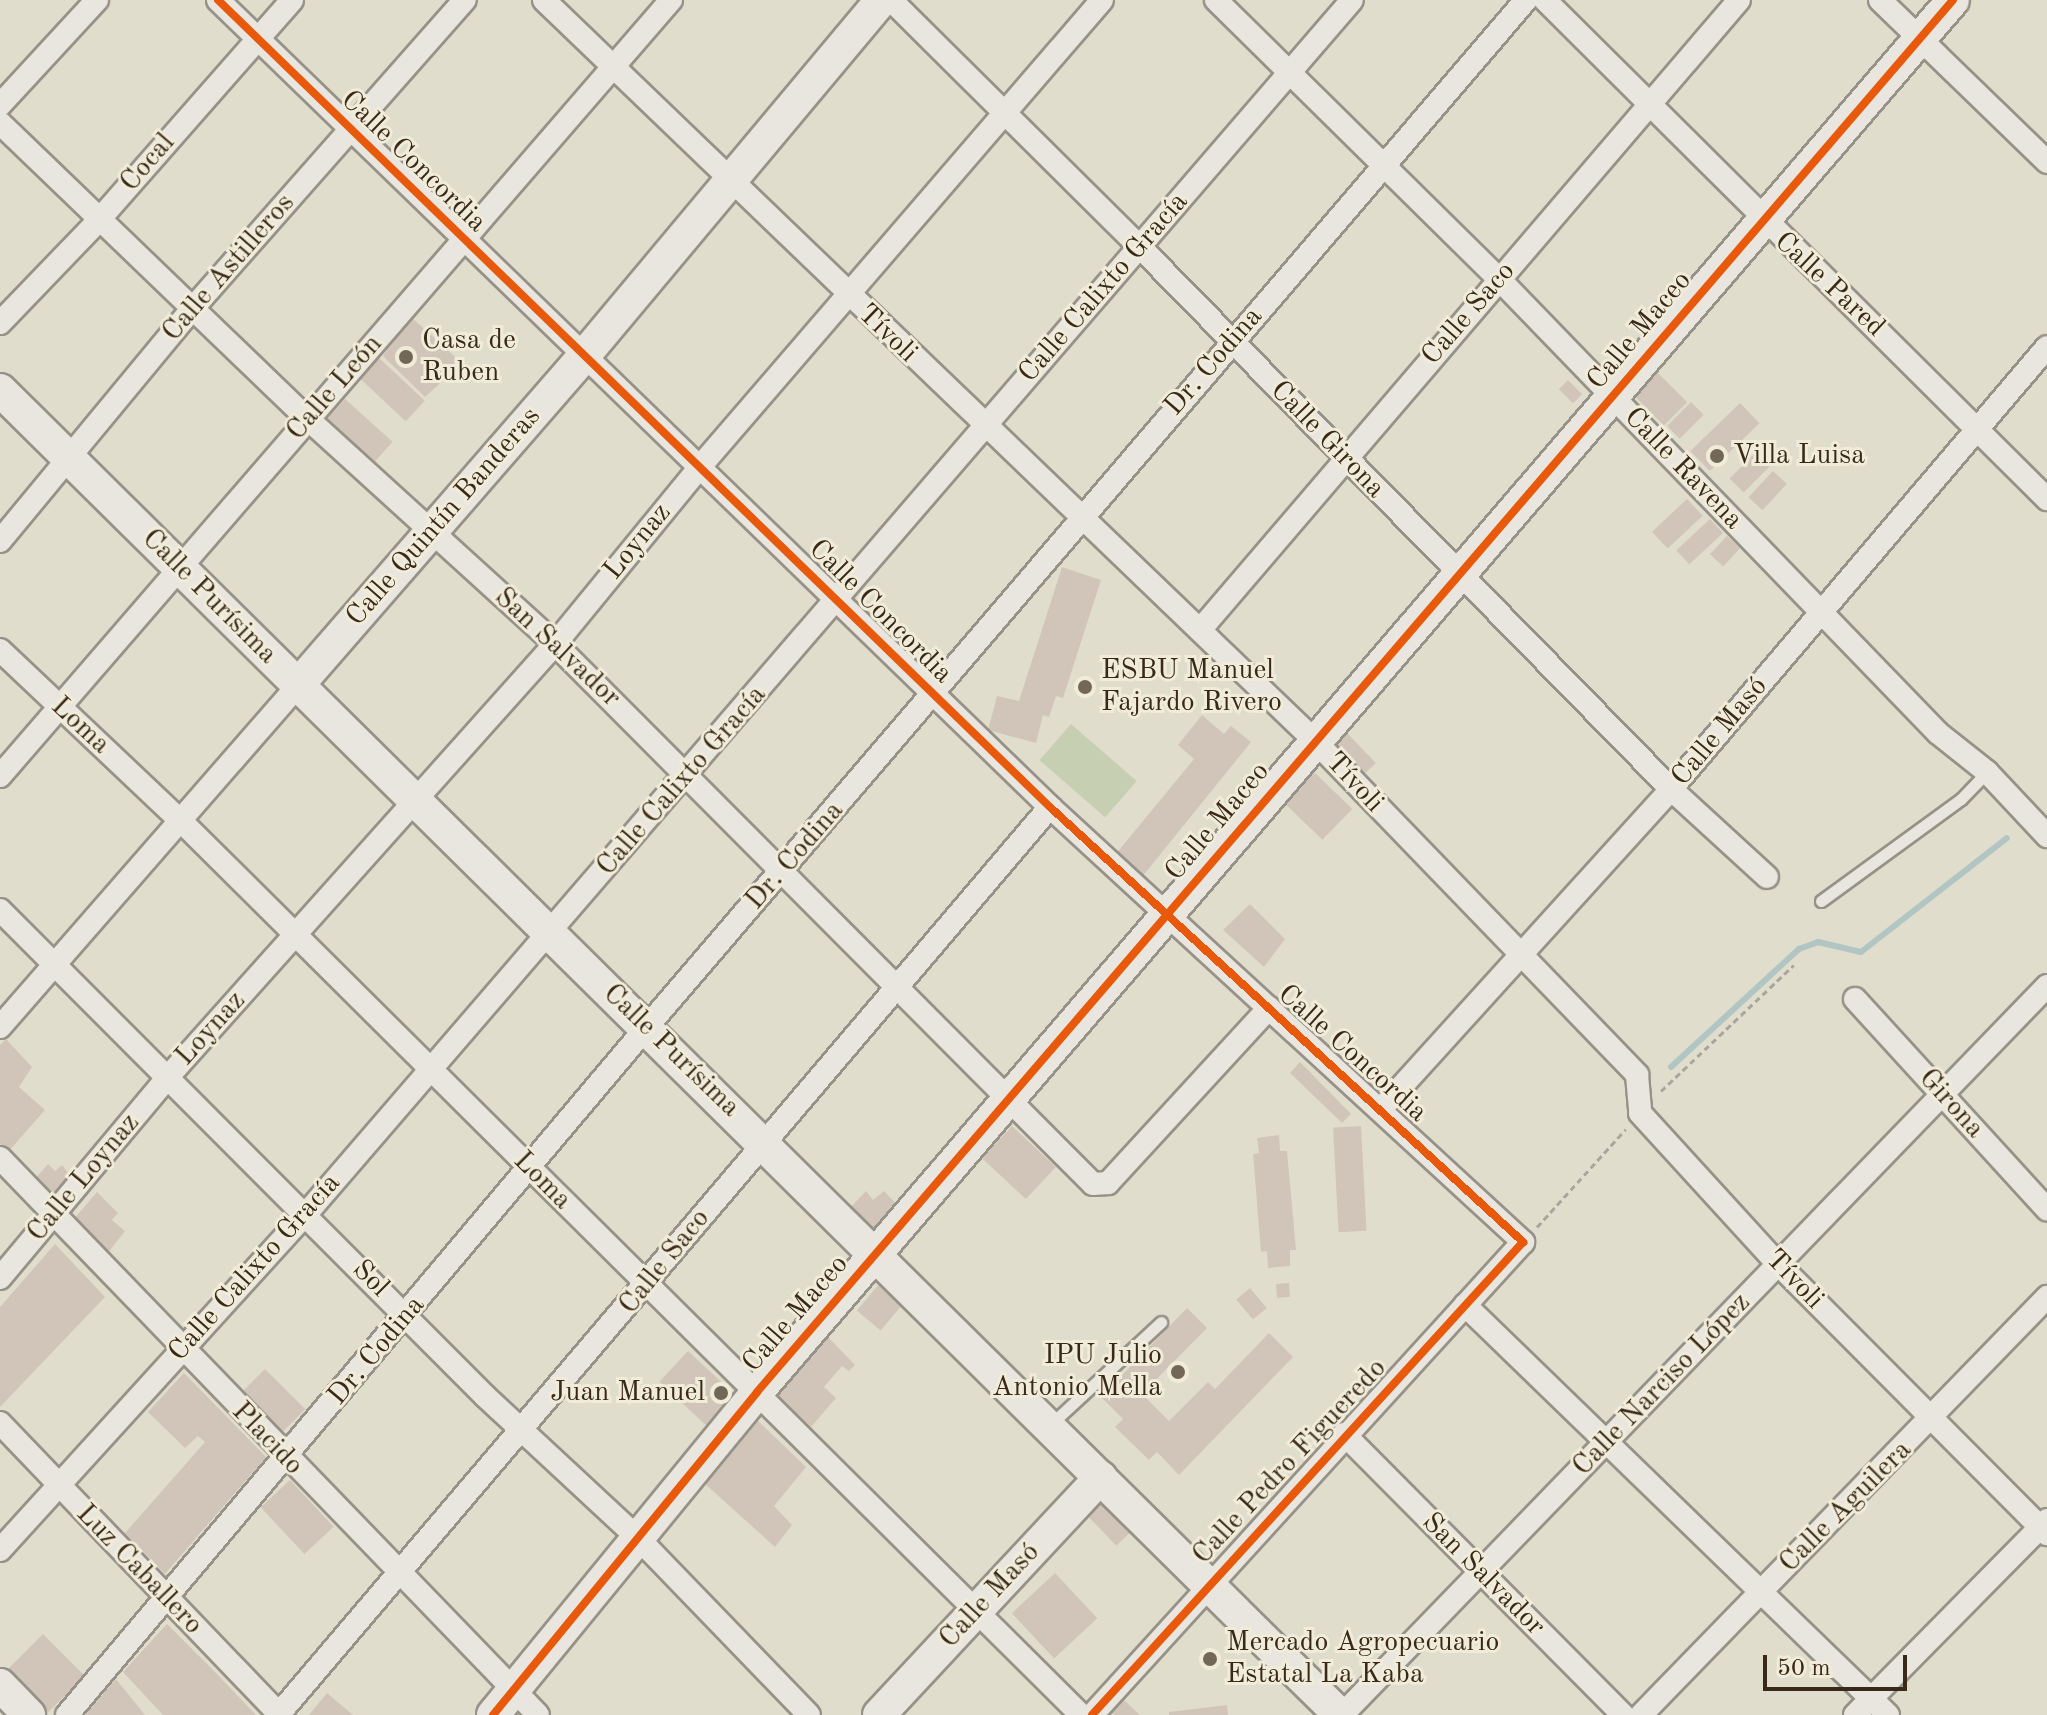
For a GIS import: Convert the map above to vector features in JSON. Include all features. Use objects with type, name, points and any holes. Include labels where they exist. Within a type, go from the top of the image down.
[{"type":"street","points":[[0,105],[97,0]]},
{"type":"street","name":"Calle Concordia","points":[[218,0],[349,132],[698,469],[838,598],[932,695],[1167,916],[1382,1108],[1523,1242]]},
{"type":"street","name":"Cocal","points":[[0,323],[98,221],[292,0]]},
{"type":"street","name":"Calle Astilleros","points":[[0,541],[193,308],[465,0]]},
{"type":"street","name":"Tívoli","points":[[544,0],[734,180],[849,297],[1315,741],[1516,955],[1637,1075],[1640,1113],[1779,1265],[1932,1421],[2045,1527]]},
{"type":"street","name":"Calle León","points":[[0,776],[671,0]]},
{"type":"street","name":"Calle Quintín Banderas","points":[[0,1027],[583,357],[882,0]]},
{"type":"street","name":"Calle Girona","points":[[891,0],[1139,246],[1343,459],[1461,571],[1671,789],[1767,877]]},
{"type":"street","name":"Loynaz","points":[[167,1078],[555,644],[698,469],[1102,0]]},
{"type":"street","name":"Calle Ravena","points":[[1216,0],[1500,280],[1938,733],[1987,772],[2045,830]]},
{"type":"street","name":"Calle Calixto Gracía","points":[[0,1550],[306,1214],[1352,0]]},
{"type":"street","name":"Dr. Codina","points":[[67,1715],[169,1600],[646,1028],[1526,0]]},
{"type":"street","name":"Calle Pared","points":[[1545,0],[1645,105],[1978,426],[2047,499]]},
{"type":"street","name":"Calle Saco","points":[[1200,630],[1343,459],[1500,280],[1645,105],[1739,0]]},
{"type":"street","points":[[1880,0],[2047,162]]},
{"type":"street","name":"Calle Maceo","points":[[493,1715],[757,1392],[1012,1101],[1315,741],[1953,0]]},
{"type":"street","name":"San Salvador","points":[[0,123],[98,221],[308,419],[555,644],[897,983],[1093,1184],[1101,1185],[1269,1008]]},
{"type":"street","name":"Calle Masó","points":[[1382,1108],[1516,955],[1671,789],[2047,347]]},
{"type":"street","name":"Calle Purísima","points":[[0,390],[1210,1581],[1341,1715]]},
{"type":"street","name":"Loma","points":[[0,650],[180,820],[429,1071],[1081,1715]]},
{"type":"street","name":"Calle Saco","points":[[279,1715],[397,1571],[648,1285],[763,1141],[1050,807]]},
{"type":"street","name":"Sol","points":[[0,910],[407,1317],[638,1538],[809,1715]]},
{"type":"street","name":"Calle Narciso López","points":[[1341,1715],[2047,986]]},
{"type":"street","name":"Girona","points":[[1855,999],[2047,1209]]},
{"type":"street","name":"Calle Loynaz","points":[[0,1278],[167,1078]]},
{"type":"street","name":"Placido","points":[[0,1158],[286,1459],[538,1715]]},
{"type":"street","name":"Calle Pedro Figueredo","points":[[1092,1715],[1210,1581],[1523,1242]]},
{"type":"street","name":"Calle Aguilera","points":[[1641,1715],[1932,1421],[2047,1297]]},
{"type":"street","points":[[1465,1305],[1761,1592],[1863,1707],[1888,1715]]},
{"type":"street","name":"Luz Caballero","points":[[0,1423],[279,1715]]},
{"type":"street","name":"San Salvador","points":[[1344,1434],[1623,1715]]},
{"type":"street","name":"Calle Masó","points":[[879,1715],[1101,1477]]},
{"type":"street","points":[[1863,1707],[2045,1527]]},
{"type":"street","points":[[0,1685],[29,1715]]},
{"type":"lane","points":[[1821,901],[1961,799],[1987,772]]},
{"type":"lane","points":[[1051,1425],[1161,1322]]},
{"type":"path","points":[[1523,1242],[1640,1113],[1794,965]]},
{"type":"green space","points":[[1071,724],[1137,781],[1105,817],[1040,760]]},
{"type":"building","points":[[411,317],[462,363],[425,397],[383,356]]},
{"type":"building","points":[[378,357],[425,401],[406,421],[359,377]]},
{"type":"building","points":[[1654,369],[1687,402],[1664,426],[1631,392]]},
{"type":"building","points":[[1568,380],[1582,394],[1573,403],[1559,389]]},
{"type":"building","points":[[345,399],[393,442],[373,463],[326,421]]},
{"type":"building","points":[[1691,402],[1704,415],[1680,439],[1667,426]]},
{"type":"building","points":[[1740,403],[1759,423],[1710,471],[1690,451]]},
{"type":"building","points":[[1767,441],[1781,455],[1744,493],[1730,478]]},
{"type":"building","points":[[1773,471],[1787,484],[1762,510],[1748,497]]},
{"type":"building","points":[[1687,499],[1703,516],[1668,549],[1652,532]]},
{"type":"building","points":[[1710,519],[1723,533],[1689,564],[1676,550]]},
{"type":"building","points":[[1727,536],[1740,548],[1723,567],[1710,554]]},
{"type":"building","points":[[1062,567],[1101,580],[1063,698],[1056,696],[1049,717],[1043,715],[1036,743],[988,730],[997,696],[1019,701]]},
{"type":"building","points":[[1202,715],[1224,734],[1231,726],[1251,742],[1142,877],[1115,855],[1194,759],[1178,745]]},
{"type":"building","points":[[1346,732],[1376,763],[1361,778],[1331,747]]},
{"type":"building","points":[[1312,770],[1352,809],[1322,840],[1282,801]]},
{"type":"building","points":[[1250,904],[1285,939],[1264,967],[1223,930]]},
{"type":"building","points":[[6,1039],[32,1067],[19,1087],[45,1110],[8,1152],[0,1144],[0,1045]]},
{"type":"building","points":[[1300,1062],[1351,1114],[1342,1123],[1290,1073]]},
{"type":"building","points":[[1012,1126],[1056,1167],[1026,1199],[982,1158]]},
{"type":"building","points":[[1361,1126],[1366,1231],[1339,1232],[1333,1127]]},
{"type":"building","points":[[1279,1135],[1280,1151],[1287,1151],[1296,1250],[1290,1250],[1290,1266],[1268,1268],[1267,1251],[1261,1252],[1253,1154],[1259,1153],[1257,1138]]},
{"type":"building","points":[[48,1164],[55,1171],[62,1165],[70,1175],[52,1194],[35,1179]]},
{"type":"building","points":[[866,1191],[873,1200],[884,1191],[897,1205],[872,1231],[849,1209]]},
{"type":"building","points":[[97,1192],[118,1213],[112,1220],[125,1231],[107,1254],[73,1220]]},
{"type":"building","points":[[55,1244],[105,1297],[0,1407],[0,1307]]},
{"type":"building","points":[[880,1283],[904,1303],[881,1331],[857,1311]]},
{"type":"building","points":[[1289,1283],[1290,1297],[1277,1298],[1276,1284]]},
{"type":"building","points":[[1250,1288],[1267,1308],[1253,1319],[1236,1300]]},
{"type":"building","points":[[1187,1308],[1207,1328],[1142,1394],[1169,1421],[1208,1382],[1215,1389],[1269,1333],[1293,1357],[1179,1475],[1157,1452],[1149,1460],[1115,1427],[1123,1419],[1101,1397]]},
{"type":"building","points":[[828,1337],[855,1365],[849,1371],[842,1366],[824,1387],[836,1398],[811,1427],[775,1395]]},
{"type":"building","points":[[688,1351],[736,1396],[708,1427],[659,1382]]},
{"type":"building","points":[[265,1369],[305,1409],[281,1434],[240,1394]]},
{"type":"building","points":[[184,1373],[266,1457],[165,1574],[125,1533],[205,1442],[198,1436],[185,1448],[148,1412]]},
{"type":"building","points":[[757,1420],[806,1467],[774,1506],[792,1525],[775,1547],[704,1483]]},
{"type":"building","points":[[290,1480],[334,1527],[304,1554],[261,1507]]},
{"type":"building","points":[[1101,1498],[1132,1530],[1116,1546],[1085,1513]]},
{"type":"building","points":[[1055,1573],[1097,1618],[1054,1659],[1012,1613]]},
{"type":"building","points":[[167,1624],[256,1715],[163,1715],[123,1672]]},
{"type":"building","points":[[43,1634],[85,1676],[45,1715],[41,1715],[1,1676]]},
{"type":"building","points":[[116,1679],[145,1715],[85,1715]]},
{"type":"building","points":[[327,1693],[353,1715],[309,1715]]},
{"type":"building","points":[[1123,1699],[1140,1715],[1114,1715],[1111,1712]]},
{"type":"building","points":[[1227,1705],[1228,1715],[1169,1715],[1169,1712]]},
{"type":"waterway","points":[[1671,1067],[1799,949],[1818,942],[1861,952],[2007,838]]},
{"type":"cycle path","points":[[218,0],[1050,807],[1523,1242],[1092,1715]]},
{"type":"cycle path","points":[[493,1715],[757,1392],[1953,0]]},
{"type":"place","name":"Casa de Ruben","points":[[406,357]]},
{"type":"place","name":"Villa Luisa","points":[[1717,456]]},
{"type":"place","name":"ESBU Manuel Fajardo Rivero","points":[[1085,687]]},
{"type":"place","name":"IPU Julio Antonio Mella","points":[[1178,1372]]},
{"type":"place","name":"Juan Manuel","points":[[721,1393]]},
{"type":"place","name":"Mercado Agropecuario Estatal La Kaba","points":[[1210,1659]]}]
